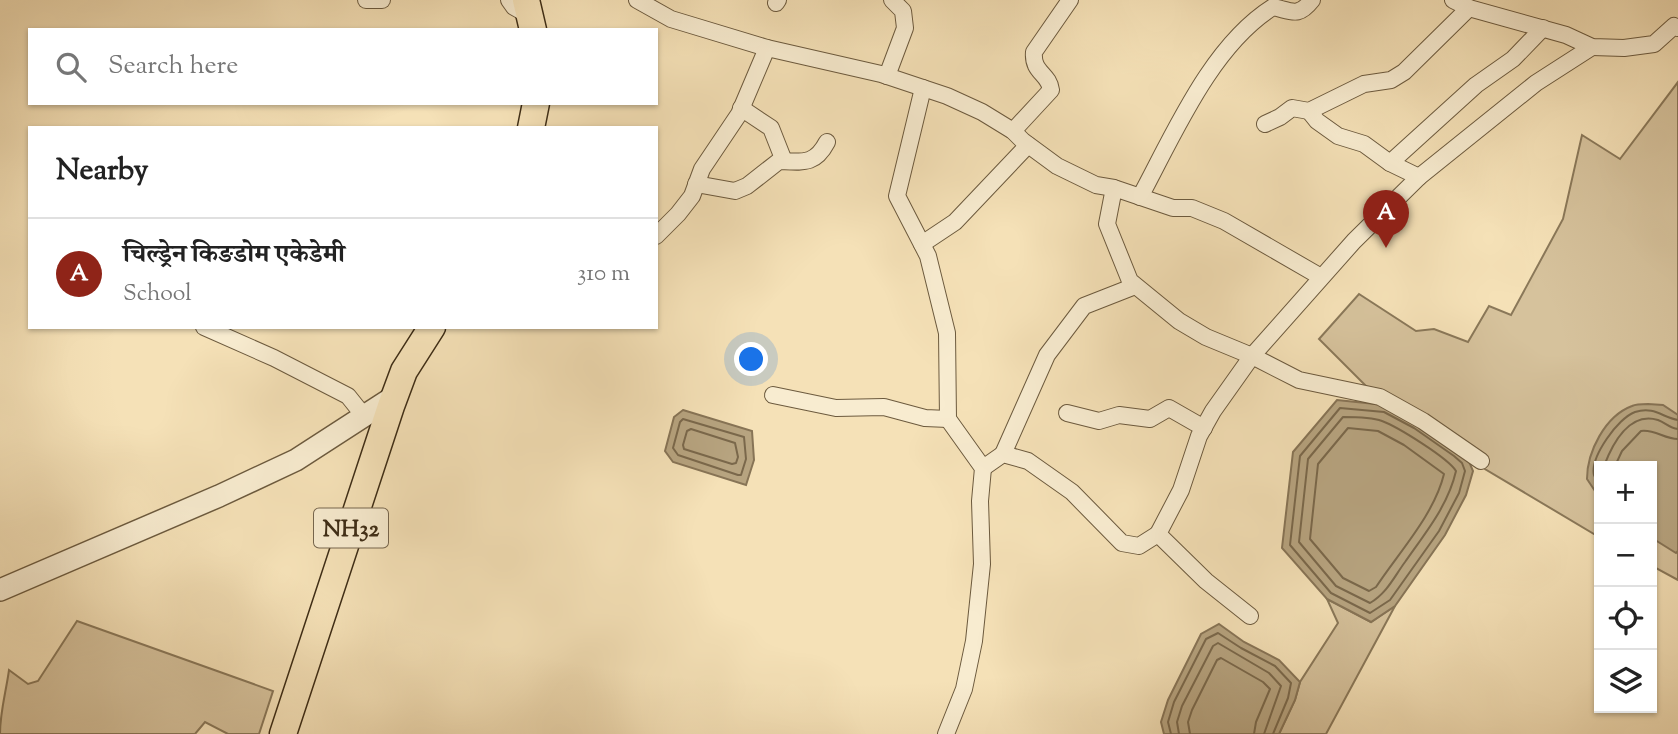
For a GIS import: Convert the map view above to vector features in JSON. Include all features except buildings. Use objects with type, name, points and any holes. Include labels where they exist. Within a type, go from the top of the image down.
[{"type":"main road","points":[[531,126],[536,105]]},
{"type":"main road","name":"NH32","points":[[283,734],[404,371],[431,329]]},
{"type":"street","points":[[366,0],[382,0]]},
{"type":"street","points":[[509,0],[514,7],[530,15]]},
{"type":"street","points":[[637,0],[671,19],[767,48],[887,76],[923,88],[982,112],[1013,131],[1057,166],[1096,185],[1114,188],[1173,208],[1192,208],[1224,221],[1321,277]]},
{"type":"street","points":[[887,76],[905,28],[903,11],[892,0]]},
{"type":"street","points":[[1013,131],[1051,90],[1050,82],[1036,68],[1034,52],[1070,0]]},
{"type":"street","points":[[1140,197],[1199,89],[1233,43],[1273,7],[1292,13],[1302,10],[1312,0]]},
{"type":"street","points":[[1453,0],[1469,8],[1543,28],[1592,47],[1624,48],[1654,44],[1674,26],[1678,28]]},
{"type":"street","points":[[1265,124],[1292,108],[1309,111],[1364,83],[1391,80],[1404,72],[1469,8]]},
{"type":"street","points":[[1390,163],[1476,85],[1513,59],[1543,28]]},
{"type":"street","points":[[1003,454],[1028,461],[1072,492],[1122,543],[1139,546],[1158,534],[1181,489],[1204,428],[1252,356],[1321,277],[1419,177],[1535,83],[1592,47]]},
{"type":"street","points":[[658,234],[692,196],[702,169],[741,108],[767,48]]},
{"type":"street","points":[[923,88],[897,196],[928,256],[947,333],[948,419],[982,468],[982,564],[974,641],[964,689],[946,734]]},
{"type":"street","points":[[741,108],[771,128],[784,161]]},
{"type":"street","points":[[1309,111],[1317,121],[1338,136],[1364,144],[1390,163],[1419,177]]},
{"type":"street","points":[[696,184],[735,191],[747,186],[779,161],[807,162],[821,153],[827,142]]},
{"type":"street","points":[[922,244],[955,222],[1028,145]]},
{"type":"street","points":[[1114,188],[1107,224],[1130,281],[1179,321],[1298,380],[1381,397],[1423,421],[1481,461]]},
{"type":"street","points":[[982,468],[1003,454],[1047,355],[1084,306],[1135,286]]},
{"type":"street","points":[[209,329],[274,358],[348,396],[364,416]]},
{"type":"street","points":[[773,395],[836,408],[884,407],[925,418],[948,419]]},
{"type":"street","points":[[0,590],[206,502],[296,460],[395,396]]},
{"type":"street","points":[[1067,414],[1099,421],[1119,415],[1150,419],[1169,408],[1204,428]]},
{"type":"street","points":[[1158,534],[1206,581],[1250,616]]},
{"type":"shaded area","points":[[1678,82],[1678,580],[1657,569],[1657,461],[1594,461],[1594,534],[1468,459],[1385,405],[1319,339],[1359,294],[1416,331],[1434,329],[1468,342],[1489,306],[1511,315],[1563,219],[1582,135],[1620,159]]},
{"type":"shaded area","points":[[1327,599],[1371,622],[1395,606],[1326,734],[1279,734],[1295,700],[1300,682],[1338,623]]},
{"type":"shaded area","points":[[77,621],[273,691],[259,734],[228,734],[205,722],[195,734],[0,734],[9,670],[28,684],[38,681]]},
{"type":"water","points":[[1337,400],[1385,405],[1468,459],[1473,471],[1466,495],[1445,535],[1395,606],[1371,622],[1327,599],[1282,548],[1293,452]]},
{"type":"water","points":[[1640,404],[1663,405],[1678,415],[1676,553],[1657,541],[1657,461],[1594,461],[1594,490],[1587,479],[1590,458],[1606,426],[1622,411]]},
{"type":"water","points":[[683,410],[752,431],[754,460],[746,485],[673,462],[665,451],[674,417]]},
{"type":"water","points":[[1219,624],[1244,642],[1279,660],[1300,682],[1295,700],[1279,734],[1164,734],[1161,722],[1168,700],[1201,634]]},
{"type":"place","name":"चिल्ड्रेन किङडोम एकेडेमी","points":[[1386,248]]}]
